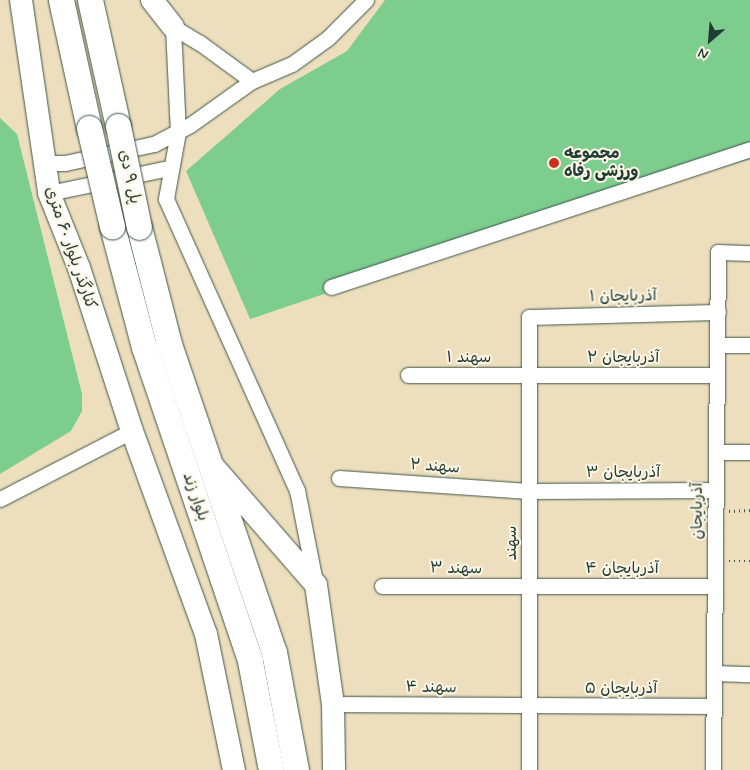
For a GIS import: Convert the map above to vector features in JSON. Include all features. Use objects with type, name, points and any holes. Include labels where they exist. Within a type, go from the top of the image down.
[{"type":"main road","name":"کنارگذر بلوار ۶۰ متری","points":[[21,0],[49,193],[79,268],[132,431],[206,634],[234,770]]},
{"type":"main road","name":"پل ۹ دی","points":[[61,0],[112,226]]},
{"type":"main road","name":"پل ۹ دی","points":[[90,0],[140,227]]},
{"type":"main road","points":[[152,0],[173,28]]},
{"type":"main road","name":"بلوار زند","points":[[112,226],[144,347],[247,652],[262,715],[271,770]]},
{"type":"main road","name":"بلوار زند","points":[[140,227],[169,344],[274,652],[296,770]]},
{"type":"main road","points":[[211,463],[316,586],[333,704],[334,770]]},
{"type":"street","points":[[44,163],[65,163],[154,144],[178,132],[252,82],[292,64],[328,38],[366,0]]},
{"type":"street","points":[[173,28],[200,43],[252,82]]},
{"type":"street","points":[[173,28],[178,132],[169,168],[166,199],[298,490],[316,586]]},
{"type":"street","points":[[331,287],[750,149]]},
{"type":"street","points":[[49,193],[169,168]]},
{"type":"street","name":"آذربایجان","points":[[713,770],[718,252],[750,253]]},
{"type":"street","name":"آذربایجان ۱","points":[[530,316],[718,312]]},
{"type":"street","name":"سهند","points":[[529,770],[530,316]]},
{"type":"street","points":[[717,345],[750,345]]},
{"type":"street","name":"سهند ۱","points":[[408,375],[530,375]]},
{"type":"street","name":"آذربایجان ۲","points":[[530,375],[717,375]]},
{"type":"street","points":[[0,499],[132,431]]},
{"type":"street","points":[[716,452],[750,452]]},
{"type":"street","name":"سهند ۲","points":[[339,478],[529,491]]},
{"type":"street","name":"آذربایجان ۳","points":[[529,491],[716,490]]},
{"type":"street","name":"سهند ۳","points":[[382,586],[529,588]]},
{"type":"street","name":"آذربایجان ۴","points":[[529,588],[715,586]]},
{"type":"street","points":[[714,673],[750,674]]},
{"type":"street","name":"سهند ۴","points":[[333,704],[529,706]]},
{"type":"street","name":"آذربایجان ۵","points":[[529,706],[714,706]]},
{"type":"path","points":[[716,511],[750,510]]},
{"type":"path","points":[[715,561],[750,561]]},
{"type":"green space","name":"مجموعه ورزشی رفاه","points":[[385,0],[750,0],[750,159],[531,224],[250,319],[186,171],[280,89],[347,51]]},
{"type":"green space","points":[[0,118],[17,134],[82,394],[82,411],[71,431],[0,474]]},
{"type":"place","name":"مجموعه ورزشی رفاه","points":[[554,163]]}]
